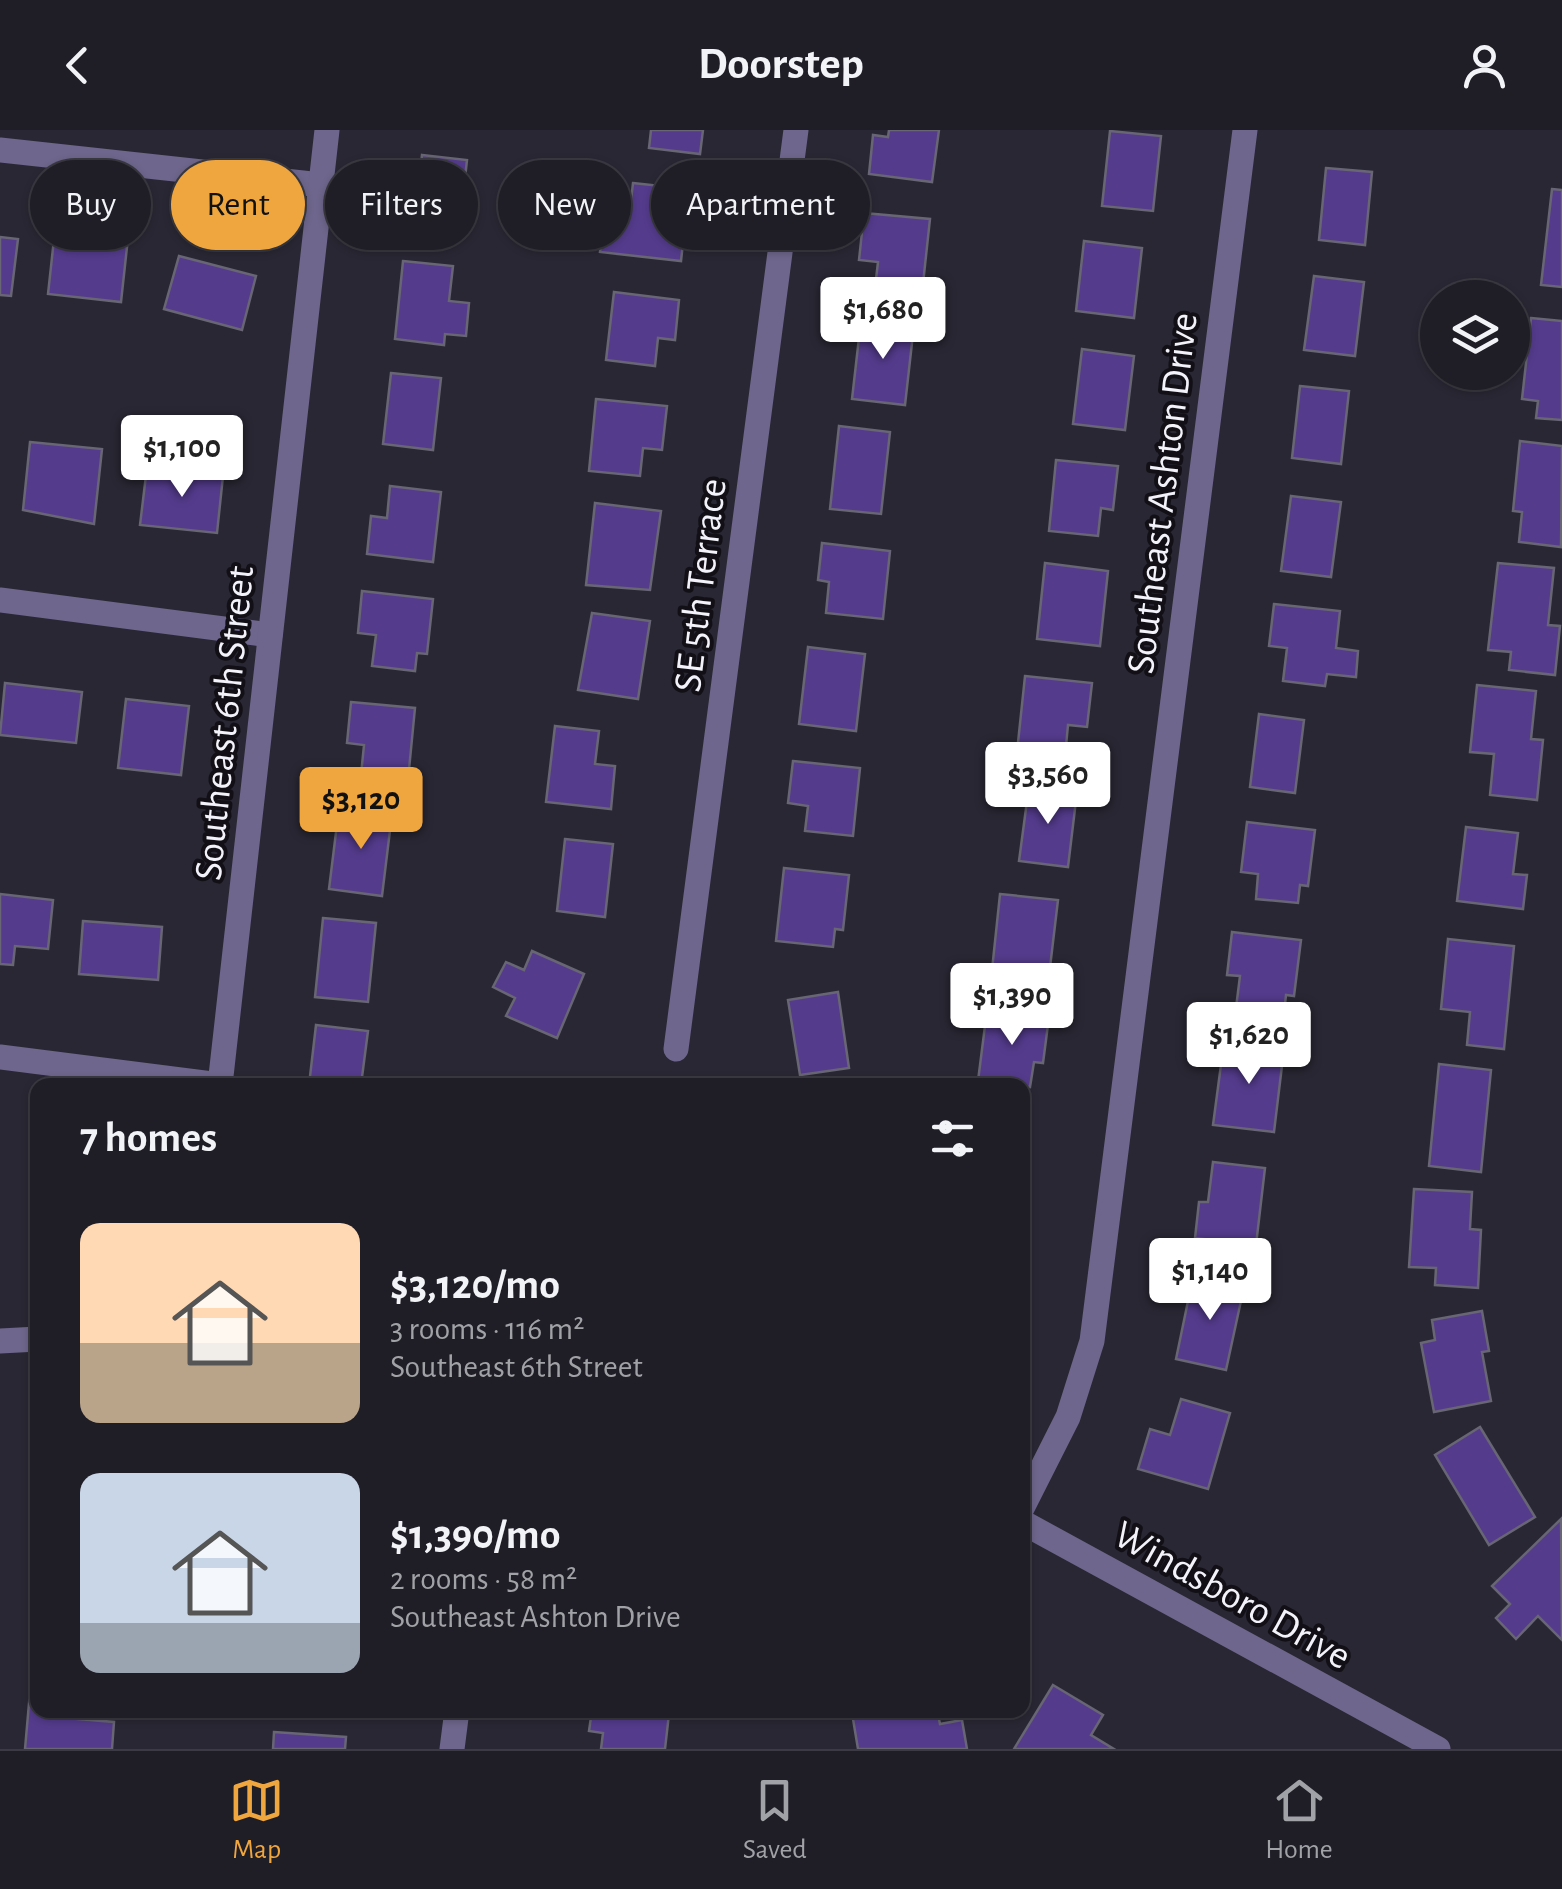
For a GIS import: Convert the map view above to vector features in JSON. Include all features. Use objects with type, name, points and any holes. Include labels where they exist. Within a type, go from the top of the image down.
[{"type":"street","name":"Southeast 6th Street","points":[[221,1078],[327,130]]},
{"type":"street","name":"SE 5th Terrace","points":[[676,1049],[796,130]]},
{"type":"street","name":"Southeast Ashton Drive","points":[[1030,1492],[1068,1418],[1092,1342],[1244,130]]},
{"type":"street","points":[[0,150],[321,184]]},
{"type":"street","points":[[0,600],[270,635]]},
{"type":"street","points":[[0,1057],[165,1078]]},
{"type":"street","points":[[0,1341],[30,1339]]},
{"type":"street","name":"Windsboro Drive","points":[[1030,1526],[1438,1749]]},
{"type":"street","points":[[452,1749],[456,1718]]},
{"type":"building","points":[[651,130],[703,130],[700,154],[649,148]]},
{"type":"building","points":[[889,130],[939,130],[932,182],[870,174],[873,135],[888,137]]},
{"type":"building","points":[[1110,131],[1161,136],[1153,211],[1102,206]]},
{"type":"building","points":[[422,155],[467,160],[421,160]]},
{"type":"building","points":[[1326,168],[1372,172],[1365,245],[1319,240]]},
{"type":"building","points":[[633,183],[651,185],[651,250],[682,250],[681,261],[600,252],[631,250]]},
{"type":"building","points":[[1552,189],[1562,190],[1562,287],[1541,285]]},
{"type":"building","points":[[870,214],[930,219],[922,293],[875,288],[878,262],[859,260],[860,250],[870,250]]},
{"type":"building","points":[[0,237],[18,239],[11,296],[0,295]]},
{"type":"building","points":[[1084,241],[1142,248],[1134,318],[1076,311]]},
{"type":"building","points":[[53,250],[127,250],[121,302],[48,294]]},
{"type":"building","points":[[179,256],[256,276],[242,330],[164,309]]},
{"type":"building","points":[[403,261],[453,266],[449,301],[469,303],[466,336],[445,334],[444,345],[395,339]]},
{"type":"building","points":[[1314,276],[1364,282],[1355,356],[1304,350]]},
{"type":"building","points":[[614,292],[679,300],[675,340],[658,338],[655,366],[606,360]]},
{"type":"building","points":[[1531,318],[1562,321],[1562,420],[1536,418],[1538,401],[1522,399],[1523,390],[1530,390]]},
{"type":"building","points":[[861,320],[914,325],[905,405],[852,399]]},
{"type":"building","points":[[1082,349],[1134,356],[1125,430],[1073,424]]},
{"type":"building","points":[[391,373],[441,378],[433,450],[383,444]]},
{"type":"building","points":[[1300,386],[1349,391],[1341,464],[1292,458]]},
{"type":"building","points":[[596,399],[667,406],[662,450],[643,448],[640,476],[589,471]]},
{"type":"building","points":[[839,426],[890,432],[881,514],[830,509]]},
{"type":"building","points":[[1520,441],[1562,446],[1561,547],[1519,542],[1522,512],[1513,511]]},
{"type":"building","points":[[30,442],[102,449],[94,524],[23,510]]},
{"type":"building","points":[[1056,460],[1118,466],[1113,510],[1101,508],[1098,536],[1049,531]]},
{"type":"building","points":[[147,467],[223,476],[217,533],[140,525]]},
{"type":"building","points":[[390,486],[441,492],[433,562],[367,554],[371,516],[387,518]]},
{"type":"building","points":[[1291,496],[1341,502],[1331,577],[1281,571]]},
{"type":"building","points":[[595,503],[661,511],[650,590],[586,585]]},
{"type":"building","points":[[822,543],[890,551],[883,619],[826,613],[829,582],[818,580]]},
{"type":"building","points":[[1045,563],[1108,571],[1100,646],[1037,639]]},
{"type":"building","points":[[1498,563],[1554,568],[1548,625],[1560,626],[1555,675],[1509,670],[1511,652],[1488,650]]},
{"type":"building","points":[[362,591],[433,599],[427,654],[417,653],[415,671],[372,666],[376,635],[358,633]]},
{"type":"building","points":[[1274,604],[1340,611],[1336,648],[1358,651],[1356,677],[1327,674],[1325,686],[1283,681],[1287,648],[1269,646]]},
{"type":"building","points":[[592,613],[650,621],[638,699],[578,690]]},
{"type":"building","points":[[808,647],[865,654],[856,731],[799,724]]},
{"type":"building","points":[[1025,676],[1092,683],[1087,727],[1068,725],[1065,757],[1017,752]]},
{"type":"building","points":[[5,683],[82,692],[76,743],[0,735]]},
{"type":"building","points":[[1477,685],[1536,691],[1531,739],[1543,740],[1537,800],[1490,795],[1494,754],[1470,752]]},
{"type":"building","points":[[126,699],[189,706],[181,775],[118,768]]},
{"type":"building","points":[[351,702],[415,708],[408,780],[361,775],[364,745],[347,743]]},
{"type":"building","points":[[1259,714],[1304,720],[1295,793],[1250,787]]},
{"type":"building","points":[[555,726],[599,731],[595,764],[615,766],[611,809],[546,802]]},
{"type":"building","points":[[793,761],[860,768],[853,836],[805,831],[808,806],[788,803]]},
{"type":"building","points":[[1029,786],[1077,792],[1068,867],[1019,861]]},
{"type":"building","points":[[339,808],[392,814],[382,896],[329,889]]},
{"type":"building","points":[[1247,822],[1315,830],[1308,886],[1300,885],[1298,903],[1256,899],[1258,874],[1241,872]]},
{"type":"building","points":[[1466,827],[1518,833],[1513,874],[1527,875],[1523,909],[1457,901]]},
{"type":"building","points":[[565,839],[613,844],[605,917],[557,911]]},
{"type":"building","points":[[784,868],[849,875],[843,930],[835,929],[833,947],[776,941]]},
{"type":"building","points":[[0,894],[53,900],[48,949],[15,946],[13,965],[0,964]]},
{"type":"building","points":[[1000,894],[1058,900],[1049,976],[992,970]]},
{"type":"building","points":[[323,918],[376,923],[368,1002],[315,997]]},
{"type":"building","points":[[83,921],[162,927],[158,980],[79,974]]},
{"type":"building","points":[[1232,932],[1301,940],[1294,996],[1286,995],[1284,1013],[1236,1008],[1240,976],[1227,975]]},
{"type":"building","points":[[1448,939],[1514,946],[1504,1049],[1467,1045],[1470,1012],[1441,1009]]},
{"type":"building","points":[[532,951],[584,974],[557,1038],[506,1016],[515,998],[493,987],[506,962],[524,970]]},
{"type":"building","points":[[838,992],[849,1068],[800,1075],[788,1000]]},
{"type":"building","points":[[987,1010],[1049,1017],[1043,1063],[1034,1062],[1030,1087],[1030,1078],[978,1078]]},
{"type":"building","points":[[316,1025],[368,1031],[362,1078],[310,1078]]},
{"type":"building","points":[[1224,1042],[1284,1049],[1274,1132],[1213,1125]]},
{"type":"building","points":[[1439,1064],[1491,1070],[1481,1172],[1429,1166]]},
{"type":"building","points":[[1213,1162],[1265,1168],[1256,1245],[1195,1238],[1199,1202],[1208,1202]]},
{"type":"building","points":[[1414,1189],[1472,1192],[1470,1229],[1481,1230],[1478,1288],[1435,1285],[1436,1268],[1409,1267]]},
{"type":"building","points":[[1193,1277],[1244,1287],[1226,1370],[1176,1359]]},
{"type":"building","points":[[1482,1311],[1489,1351],[1482,1352],[1491,1401],[1434,1412],[1421,1343],[1435,1340],[1432,1320]]},
{"type":"building","points":[[1181,1399],[1230,1413],[1208,1489],[1138,1469],[1150,1429],[1170,1435]]},
{"type":"building","points":[[1480,1427],[1535,1517],[1489,1545],[1435,1455]]},
{"type":"building","points":[[1561,1519],[1562,1640],[1538,1616],[1516,1639],[1496,1618],[1510,1604],[1492,1586]]},
{"type":"building","points":[[1053,1685],[1103,1715],[1091,1735],[1114,1749],[1014,1749]]},
{"type":"building","points":[[30,1692],[30,1718],[114,1722],[112,1749],[25,1749]]},
{"type":"building","points":[[591,1718],[669,1718],[665,1749],[601,1749],[603,1733],[589,1731]]},
{"type":"building","points":[[939,1718],[940,1724],[962,1720],[967,1749],[858,1749],[853,1719]]},
{"type":"building","points":[[274,1732],[346,1737],[345,1749],[273,1749]]}]
